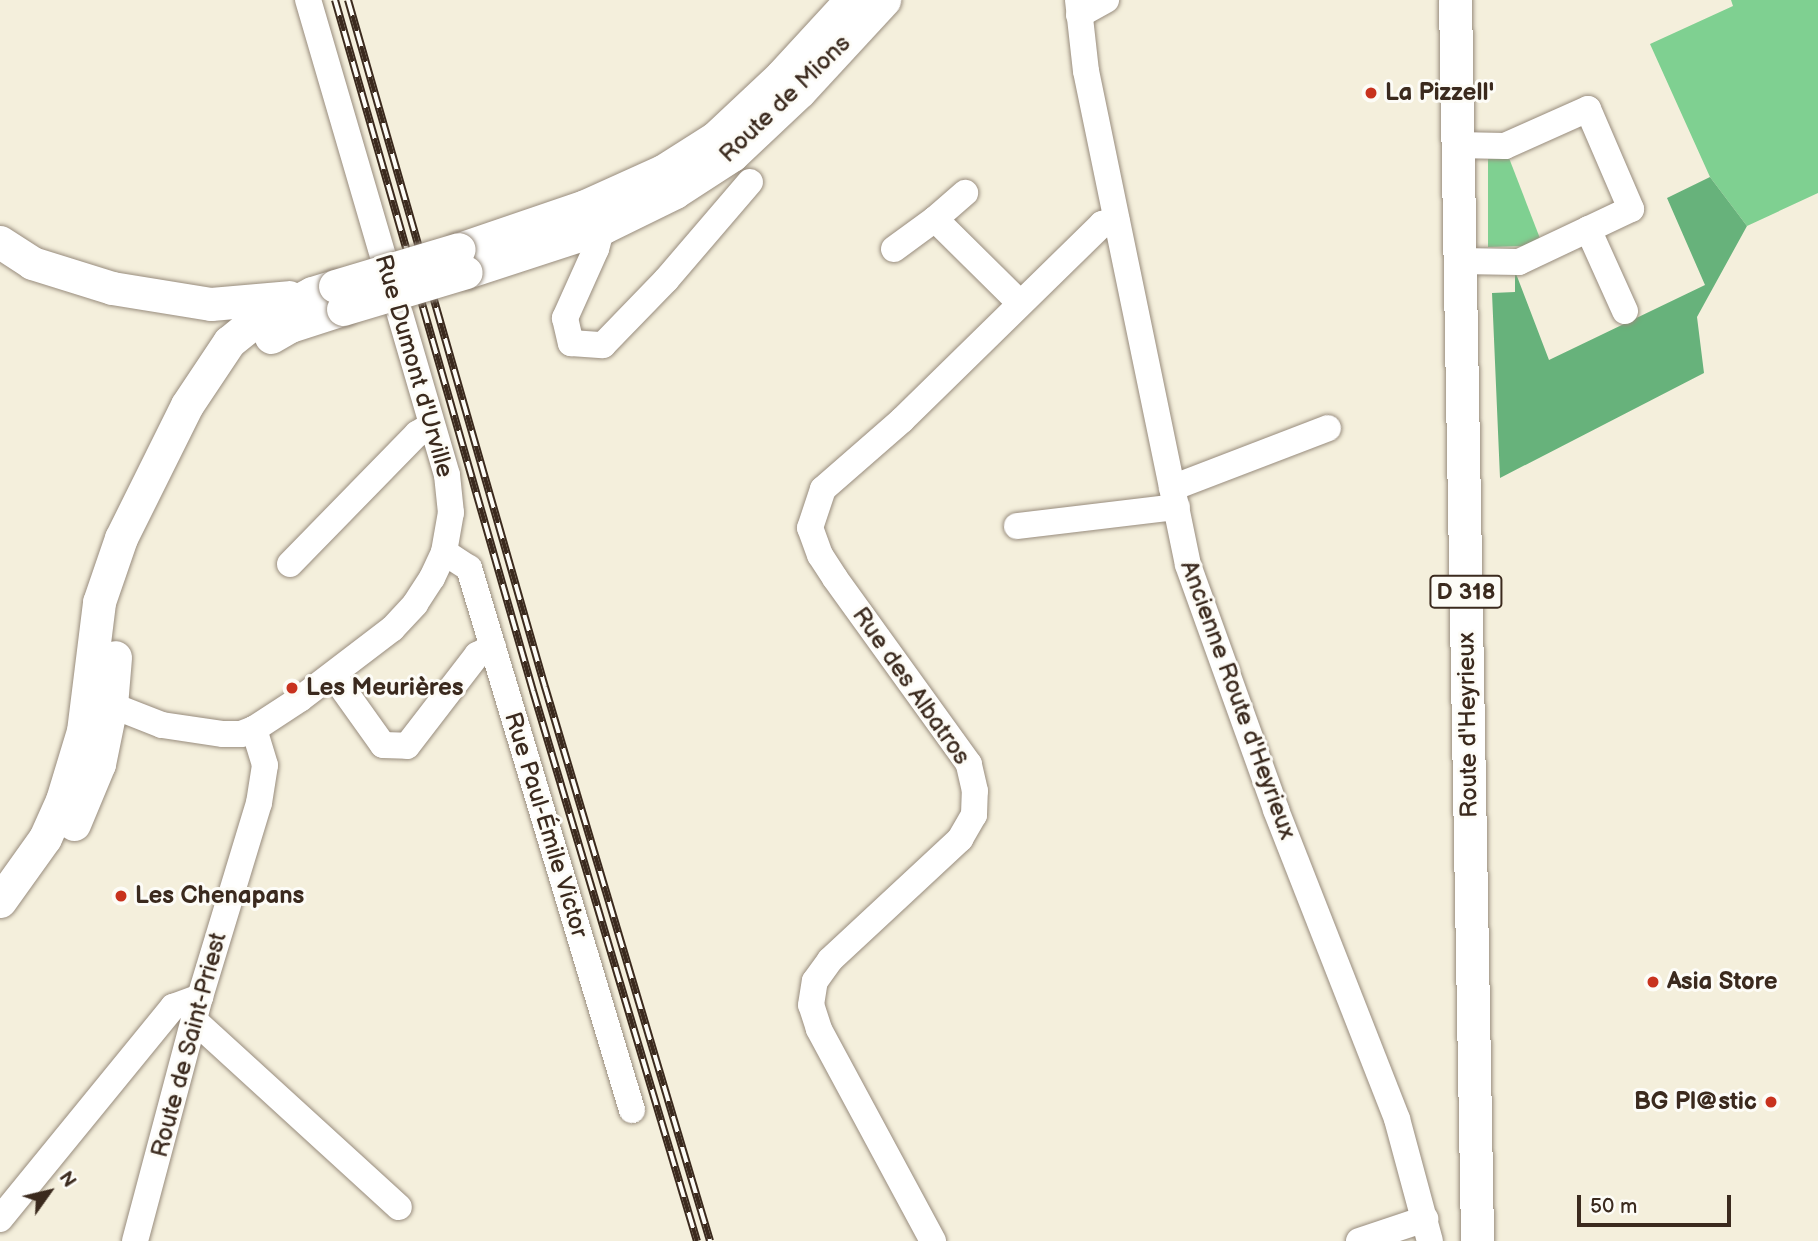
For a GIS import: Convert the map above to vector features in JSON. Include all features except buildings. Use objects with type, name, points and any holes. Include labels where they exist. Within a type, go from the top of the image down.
[{"type":"main road","name":"Route de Mions","points":[[606,212],[715,138],[781,76],[851,0]]},
{"type":"main road","name":"Route de Mions","points":[[330,296],[463,261],[606,212],[675,192],[732,155],[800,91],[884,0]]},
{"type":"main road","name":"Route d'Heyrieux","points":[[1455,0],[1477,1241]]},
{"type":"main road","points":[[0,242],[32,263],[112,288],[211,304],[330,296]]},
{"type":"main road","points":[[0,901],[45,838],[96,718],[138,539],[172,453],[219,374],[249,350],[290,326],[330,296]]},
{"type":"main road","points":[[0,910],[30,885],[60,849],[78,817],[99,764],[96,718]]},
{"type":"street","name":"Rue Dumont d'Urville","points":[[96,718],[223,734],[241,734],[254,729],[333,675],[392,629],[415,604],[432,578],[444,552],[451,513],[447,475],[308,0]]},
{"type":"street","points":[[1078,8],[1106,0]]},
{"type":"street","name":"Ancienne Route d'Heyrieux","points":[[1078,8],[1086,71],[1188,565],[1276,810],[1397,1119],[1427,1230],[1359,1241]]},
{"type":"street","points":[[1457,145],[1505,146],[1588,109],[1631,209],[1519,262],[1460,261]]},
{"type":"street","points":[[606,212],[565,318],[572,343],[603,345],[666,280],[750,182]]},
{"type":"street","points":[[894,249],[965,193]]},
{"type":"street","points":[[934,219],[1019,302]]},
{"type":"street","name":"Rue des Albatros","points":[[933,1241],[819,1030],[811,1005],[815,981],[830,960],[960,839],[974,815],[975,792],[969,764],[835,578],[820,555],[810,528],[823,489],[902,420],[1019,302],[1102,224],[1116,220]]},
{"type":"street","points":[[1588,229],[1625,311]]},
{"type":"street","points":[[290,564],[417,434],[432,425]]},
{"type":"street","points":[[1017,526],[1174,498],[1328,428]]},
{"type":"street","name":"Rue Paul-Émile Victor","points":[[444,552],[469,568],[632,1110]]},
{"type":"street","points":[[333,675],[383,745],[407,746],[477,655],[493,647]]},
{"type":"street","name":"Route de Saint-Priest","points":[[135,1241],[197,1009],[259,803],[265,765],[254,729]]},
{"type":"street","points":[[0,1219],[173,1007],[197,1009],[399,1207]]},
{"type":"green space","points":[[1731,0],[1818,0],[1818,193],[1747,226],[1710,177],[1650,44],[1733,6]]},
{"type":"green space","points":[[1509,158],[1541,241],[1526,246],[1488,247],[1488,159]]},
{"type":"green space","points":[[1710,177],[1747,226],[1697,317],[1704,373],[1500,478],[1492,293],[1515,292],[1515,271],[1549,360],[1705,285],[1667,198]]},
{"type":"railway","points":[[335,0],[533,691],[697,1241]]},
{"type":"railway","points":[[348,0],[545,687],[710,1241]]},
{"type":"place","name":"La Pizzell'","points":[[1371,93]]},
{"type":"place","name":"Les Meurières","points":[[292,688]]},
{"type":"place","name":"Les Chenapans","points":[[121,896]]},
{"type":"place","name":"Asia Store","points":[[1653,982]]},
{"type":"place","name":"BG Pl@stic","points":[[1771,1102]]}]
